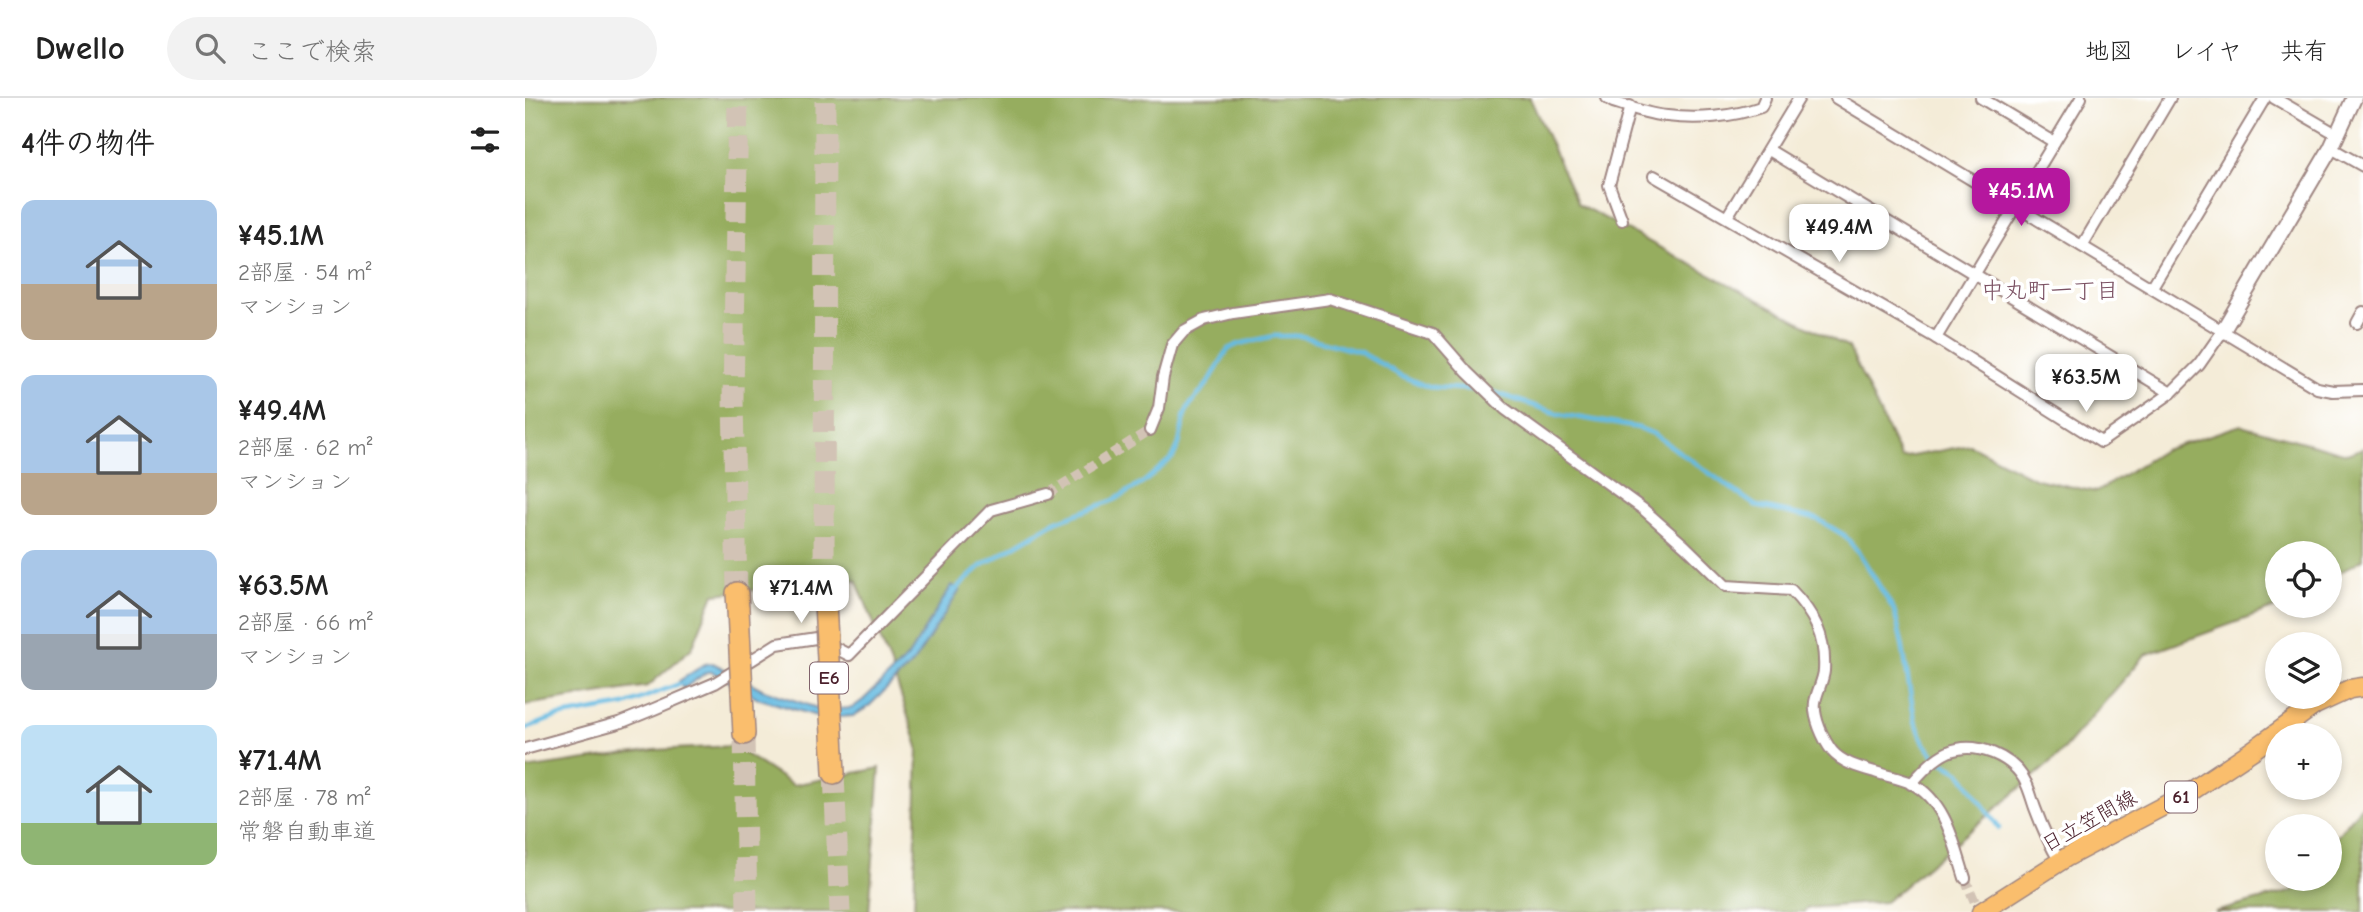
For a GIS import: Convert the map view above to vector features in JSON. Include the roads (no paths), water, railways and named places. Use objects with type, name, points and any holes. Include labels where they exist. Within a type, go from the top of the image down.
[{"type":"highway","name":"E6","points":[[825,595],[834,763]]},
{"type":"highway","points":[[737,601],[744,724]]},
{"type":"main road","name":"日立笠間線","points":[[1981,912],[2060,862],[2190,792],[2330,696],[2363,687]]},
{"type":"street","points":[[1607,98],[1666,116],[1720,116],[1748,111],[1761,107],[1765,98]]},
{"type":"street","points":[[1727,217],[1799,98]]},
{"type":"street","points":[[1836,98],[2317,388],[2333,391],[2363,390]]},
{"type":"street","points":[[1981,98],[2054,142]]},
{"type":"street","points":[[1936,338],[2081,98]]},
{"type":"street","points":[[2082,246],[2170,98]]},
{"type":"street","points":[[2152,287],[2265,98]]},
{"type":"street","points":[[2274,98],[2363,166]]},
{"type":"street","points":[[1654,176],[1936,338],[2101,442],[2171,393],[2199,365],[2222,332],[2335,142],[2354,98]]},
{"type":"street","points":[[1622,220],[1609,185],[1630,107]]},
{"type":"street","points":[[1769,150],[2171,393]]},
{"type":"street","points":[[1150,430],[1159,408],[1171,345],[1184,331],[1204,320],[1233,313],[1330,299],[1433,333],[1467,372],[1505,409],[1643,509],[1726,586],[1791,590],[1808,608],[1819,626],[1824,651],[1824,674],[1815,704],[1821,733],[1833,753],[1854,766],[1911,784],[1933,801],[1946,822],[1965,878]]},
{"type":"street","points":[[2357,324],[2363,312]]},
{"type":"street","points":[[525,749],[622,722],[666,704],[715,683],[777,644],[816,638],[849,655],[991,510],[1048,494]]},
{"type":"street","points":[[1911,784],[1931,763],[1950,751],[1976,748],[1996,754],[2013,765],[2026,782],[2048,843],[2060,862]]},
{"type":"water","points":[[952,585],[960,590],[913,663],[868,707],[853,716],[823,718],[760,699],[712,672],[707,672],[683,689],[679,681],[705,664],[713,663],[764,690],[823,710],[852,708],[907,658]]},
{"type":"waterway","points":[[953,592],[981,566],[1055,522],[1114,500],[1144,482],[1173,457],[1189,406],[1209,382],[1228,349],[1239,344],[1274,336],[1301,336],[1360,352],[1400,375],[1428,387],[1481,390]]},
{"type":"waterway","points":[[1493,392],[1559,414],[1639,428],[1654,434],[1756,506],[1817,519],[1844,535],[1859,553],[1894,610],[1915,721],[1925,744],[1937,759],[1960,772],[1999,828]]},
{"type":"waterway","points":[[525,729],[556,717],[625,705],[684,682]]},
{"type":"tunnel","points":[[737,593],[733,399],[738,98]]},
{"type":"tunnel","points":[[824,587],[825,98]]},
{"type":"tunnel","points":[[1048,494],[1150,430]]},
{"type":"tunnel","points":[[744,734],[747,912]]},
{"type":"tunnel","points":[[834,773],[840,912]]},
{"type":"tunnel","points":[[1965,878],[1979,912]]},
{"type":"district","name":"中丸町一丁目","points":[[2050,290]]}]
